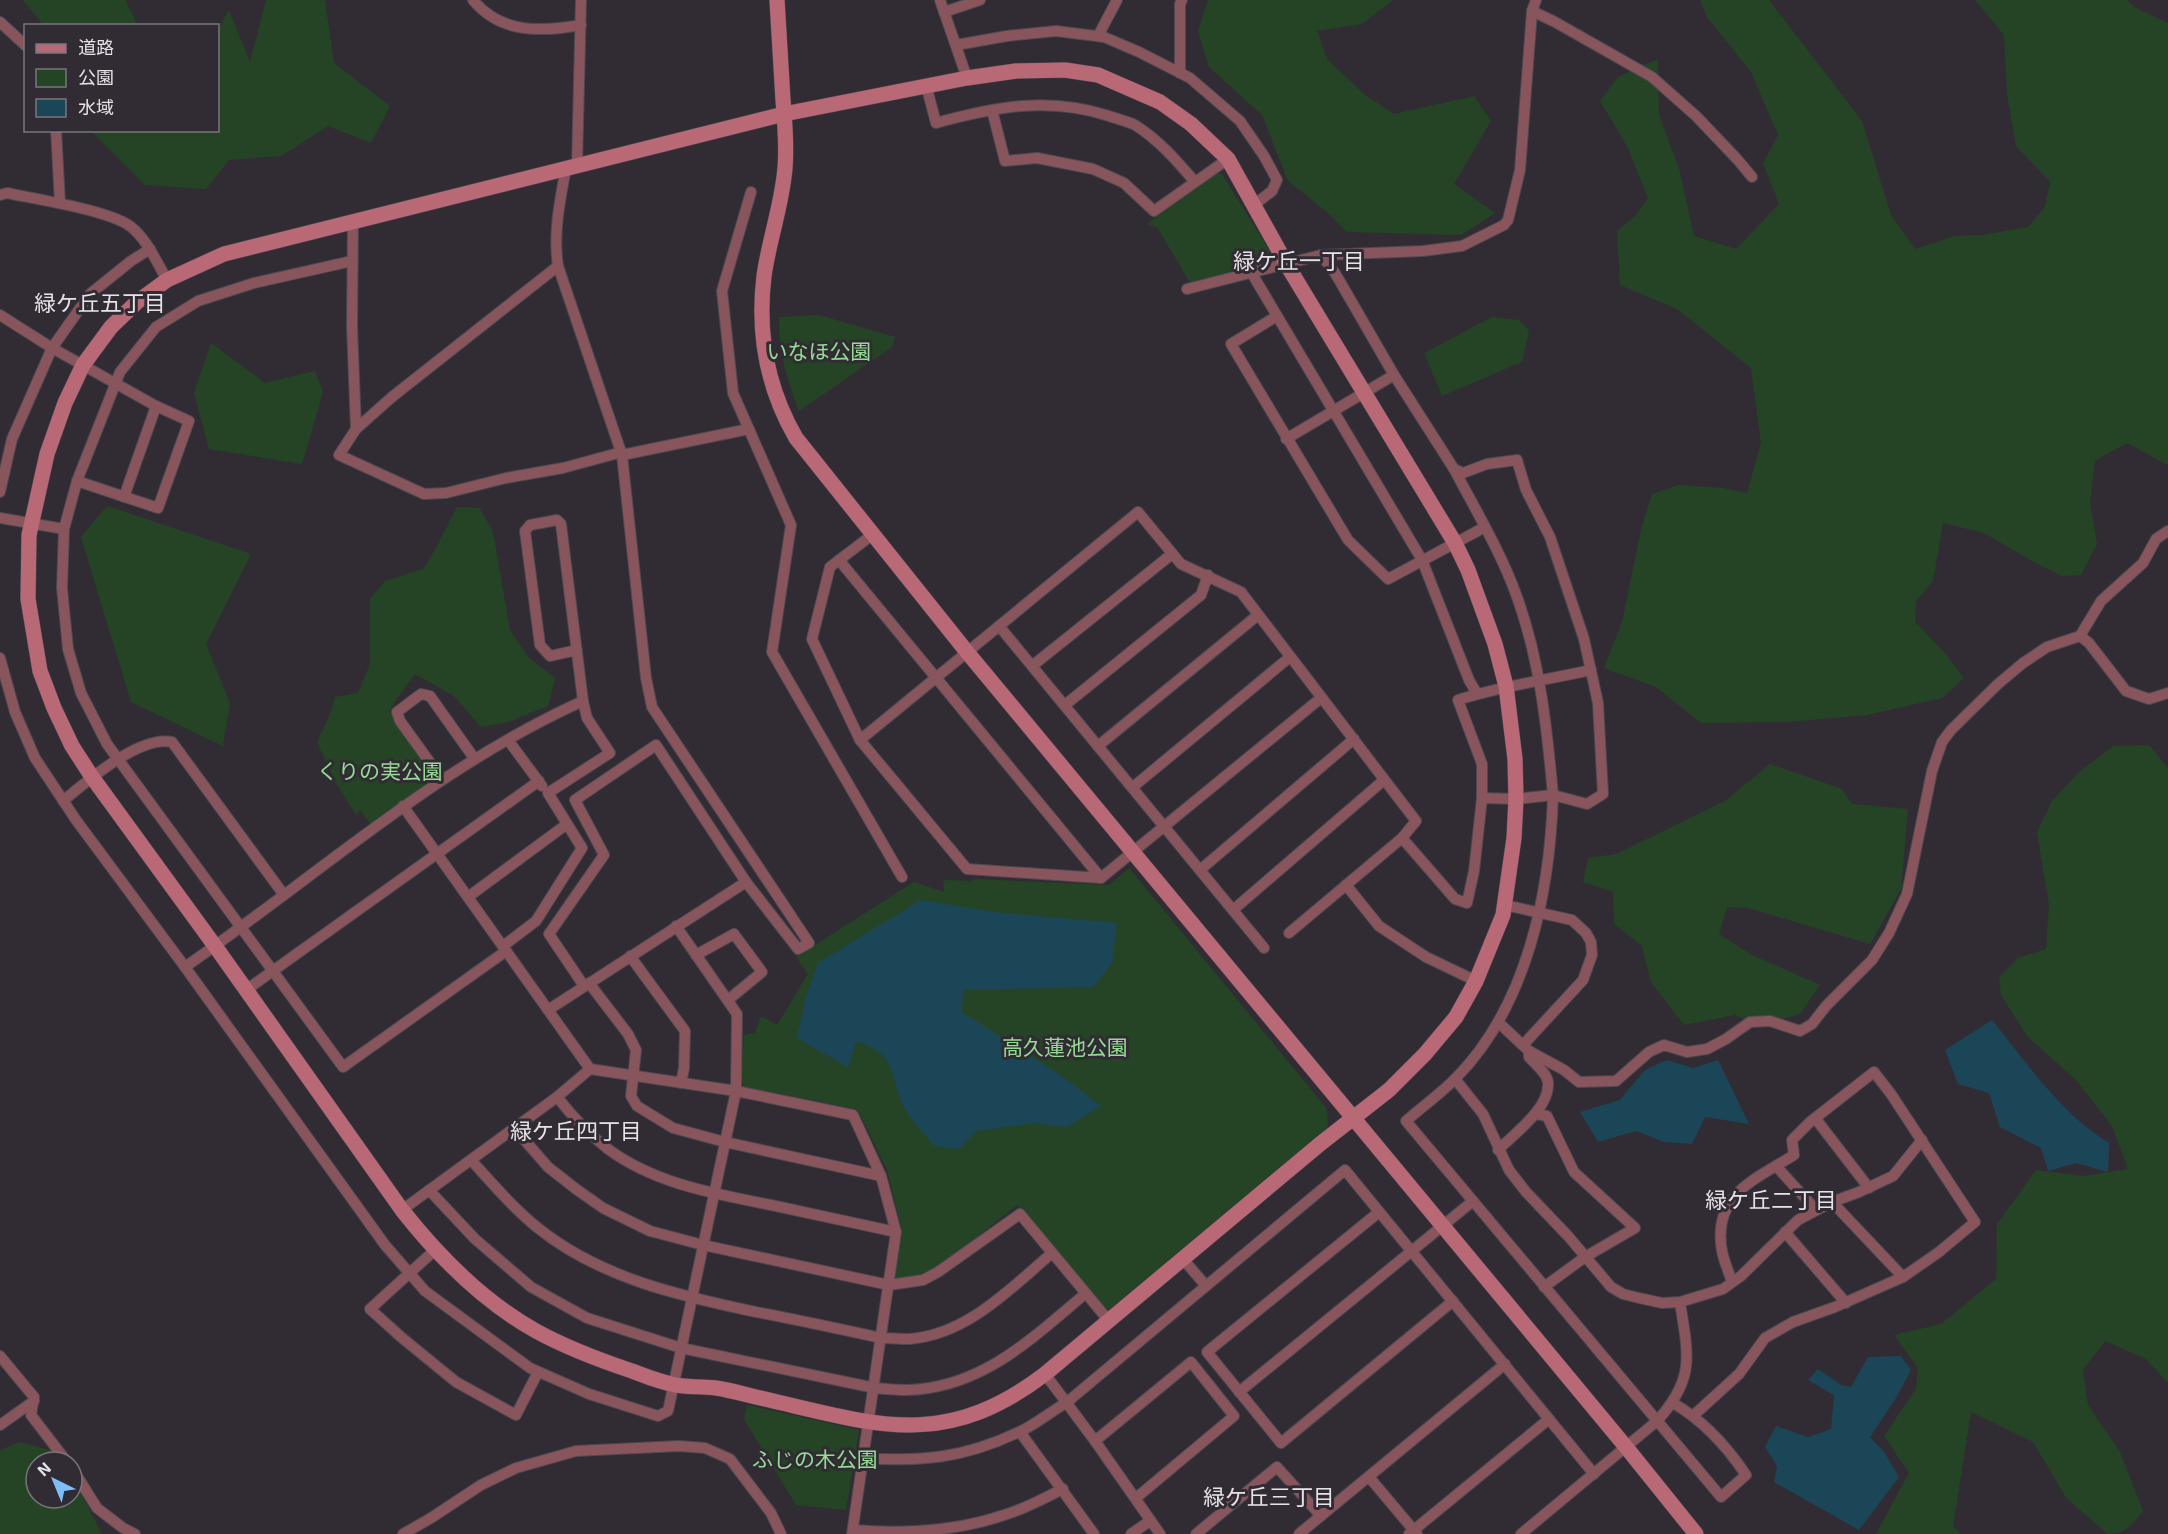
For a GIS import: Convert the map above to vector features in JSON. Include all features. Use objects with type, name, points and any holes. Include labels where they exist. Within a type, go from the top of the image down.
[{"type":"street","points":[[473,0],[486,14],[499,22],[523,28],[549,31],[581,26]]},
{"type":"street","points":[[581,0],[571,167],[558,216],[556,251],[558,266],[622,454],[646,678],[652,707],[809,943],[798,948],[746,882],[656,745],[575,800],[604,855],[549,934],[628,1034],[636,1050],[631,1096],[637,1106],[673,1128],[725,1142],[881,1176]]},
{"type":"street","points":[[777,0],[786,141],[785,170],[765,275],[762,301],[763,332],[771,385],[796,438],[967,652],[1696,1534]]},
{"type":"street","points":[[940,0],[967,78]]},
{"type":"street","points":[[944,12],[980,0]]},
{"type":"street","points":[[1098,36],[1117,0]]},
{"type":"street","points":[[1180,73],[1180,4],[1182,0]]},
{"type":"street","points":[[1187,289],[1322,255],[1423,251],[1462,246],[1504,225],[1508,220],[1520,170],[1532,11],[1536,0]]},
{"type":"street","points":[[1532,11],[1652,77],[1696,116],[1752,177]]},
{"type":"street","points":[[0,22],[24,44]]},
{"type":"street","points":[[956,45],[1007,36],[1056,31],[1098,36],[1139,51],[1190,78],[1240,121],[1277,180],[1272,191],[1254,205]]},
{"type":"street","points":[[1016,70],[1065,70],[1098,75],[1160,102],[1191,124],[1227,159],[1287,265],[1455,543],[1483,607],[1496,644],[1506,686],[1515,759],[1516,799],[1514,838],[1505,905],[1489,953],[1456,1017],[1425,1054],[1389,1090],[1024,1389],[999,1404],[968,1417],[904,1426],[869,1423],[718,1388],[673,1385],[574,1350],[534,1330],[468,1281],[435,1250],[402,1210],[72,746],[54,708],[40,670],[28,599],[29,535],[54,434],[65,403],[83,365],[111,327],[137,302],[167,280],[224,254],[784,114],[926,85],[1016,70]]},
{"type":"street","points":[[926,85],[936,123],[1011,106],[1070,107],[1133,124],[1164,147],[1195,182]]},
{"type":"street","points":[[992,110],[1005,161],[1037,158],[1093,169],[1124,183],[1154,212],[1227,159]]},
{"type":"street","points":[[56,132],[60,204]]},
{"type":"street","points":[[751,192],[722,291],[733,393],[791,525],[772,652],[902,877]]},
{"type":"street","points":[[0,195],[7,193],[60,204],[108,217],[129,226],[150,249],[167,280]]},
{"type":"street","points":[[353,222],[356,429]]},
{"type":"street","points":[[0,492],[12,439],[52,348],[90,294],[131,261],[150,249]]},
{"type":"street","points":[[1322,255],[1454,470],[1497,551],[1517,597],[1540,682],[1553,795],[1550,852],[1537,928],[1524,966],[1498,1022],[1455,1079],[1406,1121],[1721,1497],[1746,1475],[1732,1453],[1694,1415],[1673,1403]]},
{"type":"street","points":[[352,261],[254,283],[198,301],[156,327],[120,372],[77,481],[64,529],[62,588],[68,649],[81,693],[107,744],[343,1067],[504,948],[536,921],[582,848],[548,794],[508,740]]},
{"type":"street","points":[[558,266],[392,397],[356,429],[339,455],[424,494],[446,493],[506,478],[749,429]]},
{"type":"street","points":[[1251,272],[1422,560],[1469,680],[1477,694]]},
{"type":"street","points":[[0,315],[52,348],[156,406],[189,421],[158,508],[77,481]]},
{"type":"street","points":[[1277,316],[1231,344],[1348,540],[1388,579],[1485,527]]},
{"type":"street","points":[[1286,439],[1394,375]]},
{"type":"street","points":[[124,497],[156,406]]},
{"type":"street","points":[[1454,470],[1463,473],[1487,464],[1517,460],[1526,490],[1550,537],[1584,639],[1598,703],[1603,794],[1587,804],[1553,795],[1516,799],[1482,798]]},
{"type":"street","points":[[860,740],[1138,512],[1181,564],[1241,592],[1416,821],[1402,838],[1288,933]]},
{"type":"street","points":[[0,518],[64,529]]},
{"type":"street","points":[[548,794],[610,753],[587,718],[583,701],[577,650],[561,524],[557,520],[530,525],[525,531],[540,645],[550,656],[577,650]]},
{"type":"street","points":[[1498,1022],[1526,1048],[1564,1070],[1579,1082],[1616,1082],[1648,1052],[1664,1045],[1687,1052],[1707,1049],[1726,1040],[1750,1022],[1770,1021],[1800,1031],[1812,1024],[1826,1006],[1872,960],[1889,933],[1907,894],[1932,771],[1942,742],[1958,722],[2023,663],[2047,647],[2080,636],[2101,601],[2143,563],[2156,539],[2168,531]]},
{"type":"street","points":[[872,535],[830,567],[812,639],[860,740],[967,869],[1101,878],[1321,698]]},
{"type":"street","points":[[1032,666],[1172,554]]},
{"type":"street","points":[[839,560],[1101,878]]},
{"type":"street","points":[[1065,705],[1201,595],[1208,576]]},
{"type":"street","points":[[1098,746],[1258,615]]},
{"type":"street","points":[[999,626],[1264,948]]},
{"type":"street","points":[[2080,636],[2089,643],[2126,691],[2149,699],[2168,693]]},
{"type":"street","points":[[1133,787],[1290,657]]},
{"type":"street","points":[[0,658],[15,711],[35,758],[63,801],[385,1245],[409,1274],[425,1292],[530,1368],[589,1394],[658,1416],[668,1411],[736,1091],[737,1014],[676,926]]},
{"type":"street","points":[[1402,838],[1455,899],[1467,903],[1474,871],[1482,798],[1482,764],[1458,700],[1506,686],[1540,682],[1591,670]]},
{"type":"street","points":[[442,779],[399,721],[397,712],[421,694],[430,696],[474,758]]},
{"type":"street","points":[[185,967],[442,779],[474,758],[583,701]]},
{"type":"street","points":[[1200,870],[1353,739]]},
{"type":"street","points":[[63,801],[118,758],[162,740],[172,742],[284,895]]},
{"type":"street","points":[[1233,910],[1384,780]]},
{"type":"street","points":[[246,990],[539,782]]},
{"type":"street","points":[[403,806],[590,1069],[736,1091],[853,1114],[881,1176],[896,1232],[853,1532],[901,1534],[956,1527],[1003,1516],[1063,1489]]},
{"type":"street","points":[[468,897],[567,824]]},
{"type":"street","points":[[548,1010],[746,882]]},
{"type":"street","points":[[1346,885],[1379,926],[1426,957],[1476,981]]},
{"type":"street","points":[[1505,905],[1572,920],[1580,926],[1591,942],[1592,955],[1583,980],[1526,1048]]},
{"type":"street","points":[[696,955],[734,934],[741,942],[762,972],[728,1000]]},
{"type":"street","points":[[630,956],[685,1031],[684,1068],[681,1083]]},
{"type":"street","points":[[1498,1150],[1535,1114],[1545,1100],[1549,1083],[1529,1057],[1526,1048]]},
{"type":"street","points":[[402,1210],[557,1097],[590,1069]]},
{"type":"street","points":[[1694,1415],[1739,1374],[1765,1338],[1793,1322],[1846,1303],[1903,1277],[1939,1252],[1975,1222],[1922,1140],[1874,1072],[1815,1118],[1792,1140],[1794,1155],[1747,1183],[1724,1209],[1720,1226],[1722,1252],[1732,1282]]},
{"type":"street","points":[[1455,1079],[1483,1114],[1509,1170],[1611,1287],[1623,1294],[1662,1304],[1680,1302],[1723,1289],[1798,1220],[1832,1202],[1893,1176],[1922,1140]]},
{"type":"street","points":[[557,1097],[574,1117],[609,1149],[664,1178],[714,1193],[896,1232]]},
{"type":"street","points":[[1535,1114],[1547,1116],[1574,1172],[1635,1228],[1585,1257],[1544,1287]]},
{"type":"street","points":[[1815,1118],[1869,1188]]},
{"type":"street","points":[[514,1128],[548,1167],[603,1208],[650,1231],[703,1245],[889,1285],[909,1284],[930,1276],[1020,1214],[1109,1321]]},
{"type":"street","points":[[471,1160],[538,1228],[569,1248],[631,1280],[691,1298],[881,1338],[910,1339],[948,1329],[965,1321],[982,1311],[1052,1253]]},
{"type":"street","points":[[1776,1166],[1816,1210]]},
{"type":"street","points":[[862,1458],[903,1461],[956,1455],[1020,1432],[1066,1403],[1345,1170],[1454,1300],[1594,1474]]},
{"type":"street","points":[[429,1190],[476,1239],[531,1287],[587,1318],[681,1348],[875,1388],[907,1390],[934,1387],[982,1372],[1006,1358],[1086,1294]]},
{"type":"street","points":[[1239,1392],[1473,1201]]},
{"type":"street","points":[[1832,1202],[1903,1277]]},
{"type":"street","points":[[1379,1212],[1206,1352],[1281,1443],[1454,1300]]},
{"type":"street","points":[[1785,1232],[1846,1303]]},
{"type":"street","points":[[435,1250],[370,1309],[456,1382],[516,1415],[538,1371]]},
{"type":"street","points":[[1183,1259],[1206,1286]]},
{"type":"street","points":[[1521,1534],[1657,1421],[1673,1403],[1683,1380],[1688,1354],[1680,1302]]},
{"type":"street","points":[[0,1356],[34,1396],[31,1415],[59,1450]]},
{"type":"street","points":[[1095,1441],[1191,1362],[1233,1416],[1136,1498]]},
{"type":"street","points":[[1299,1534],[1505,1364]]},
{"type":"street","points":[[1045,1374],[1160,1534]]},
{"type":"street","points":[[0,1425],[34,1401]]},
{"type":"street","points":[[1369,1477],[1413,1533],[1549,1419]]},
{"type":"street","points":[[1020,1432],[1094,1534]]},
{"type":"street","points":[[403,1534],[481,1485],[516,1468],[576,1451],[679,1446],[705,1448],[730,1459],[771,1513],[781,1534]]},
{"type":"street","points":[[1196,1534],[1277,1467],[1321,1516]]},
{"type":"street","points":[[84,1487],[97,1508],[135,1534]]},
{"type":"street","points":[[1131,1534],[1150,1521]]},
{"type":"green space","points":[[23,0],[125,0],[137,24],[42,24]]},
{"type":"green space","points":[[266,0],[325,0],[334,63],[390,106],[371,143],[328,126],[281,156],[229,160],[206,189],[145,185],[92,132],[219,132],[219,27],[229,10],[250,62]]},
{"type":"green space","points":[[1208,0],[1393,0],[1362,24],[1317,31],[1327,59],[1365,95],[1394,114],[1474,96],[1491,121],[1454,184],[1495,213],[1461,235],[1347,232],[1327,212],[1288,181],[1262,115],[1209,67],[1198,31]]},
{"type":"green space","points":[[1700,0],[1769,0],[1862,121],[1891,215],[1915,249],[1955,236],[1982,235],[2028,227],[2045,207],[2050,182],[2016,146],[2007,94],[2004,35],[1975,0],[2127,0],[2136,8],[2168,23],[2168,465],[2127,443],[2095,461],[2090,502],[2097,544],[2081,575],[2062,576],[1984,533],[1943,523],[1933,581],[1916,601],[1915,622],[1944,652],[1964,678],[1942,698],[1867,715],[1787,722],[1701,723],[1656,687],[1604,668],[1622,622],[1641,530],[1652,494],[1679,485],[1723,488],[1747,493],[1761,443],[1751,368],[1677,309],[1620,285],[1617,231],[1635,216],[1648,198],[1628,148],[1600,101],[1618,77],[1658,59],[1659,115],[1679,168],[1694,236],[1736,249],[1779,204],[1763,163],[1778,135],[1751,72],[1707,17]]},
{"type":"green space","points":[[1218,173],[1222,174],[1276,261],[1274,264],[1192,283],[1157,227],[1147,224]]},
{"type":"green space","name":"いなほ公園","points":[[819,315],[895,337],[892,347],[799,411],[784,365],[779,317]]},
{"type":"green space","points":[[1492,317],[1519,320],[1529,331],[1522,362],[1442,396],[1424,353]]},
{"type":"green space","points":[[211,343],[265,383],[315,371],[323,392],[302,464],[209,449],[194,393]]},
{"type":"green space","points":[[107,506],[251,554],[206,644],[230,703],[223,746],[131,702],[81,537]]},
{"type":"green space","name":"くりの実公園","points":[[457,507],[480,508],[493,532],[510,630],[529,658],[555,678],[548,706],[508,722],[481,727],[454,696],[415,674],[389,713],[393,710],[435,779],[372,826],[360,810],[356,815],[336,783],[317,742],[331,712],[335,697],[358,693],[370,664],[370,599],[385,581],[423,569]]},
{"type":"green space","points":[[2149,745],[2168,768],[2168,1383],[2146,1359],[2105,1341],[2083,1370],[2088,1405],[2120,1452],[2143,1511],[2124,1530],[2108,1534],[2067,1499],[2033,1442],[1971,1412],[1953,1526],[1961,1534],[1876,1534],[1909,1473],[1884,1436],[1916,1389],[1918,1368],[1894,1335],[1941,1324],[1996,1279],[1997,1224],[2036,1170],[2083,1176],[2128,1169],[2112,1126],[2077,1081],[2027,1036],[2001,995],[1999,977],[2018,958],[2046,949],[2049,905],[2037,832],[2052,801],[2080,771],[2114,746]]},
{"type":"green space","points":[[1770,764],[1842,789],[1852,804],[1908,809],[1901,889],[1870,944],[1748,908],[1727,907],[1719,934],[1752,955],[1820,985],[1800,1014],[1758,1026],[1735,1015],[1684,1025],[1651,982],[1642,946],[1614,924],[1613,892],[1583,882],[1588,858],[1616,854],[1725,801]]},
{"type":"green space","name":"高久蓮池公園","points":[[1129,868],[1327,1109],[1328,1127],[1110,1309],[1104,1310],[1017,1205],[934,1271],[906,1280],[895,1279],[902,1230],[887,1170],[859,1112],[856,1109],[745,1087],[741,1082],[744,1035],[755,1033],[761,1016],[777,1025],[808,974],[796,957],[914,882],[944,892],[943,880],[972,881],[972,879],[1109,885]]},
{"type":"green space","name":"ふじの木公園","points":[[747,1405],[859,1430],[846,1510],[796,1505],[744,1419]]},
{"type":"green space","points":[[20,1442],[49,1450],[24,1450],[24,1510],[84,1510],[84,1499],[102,1534],[0,1534],[0,1450]]},
{"type":"water","points":[[921,900],[993,912],[1117,923],[1112,963],[1093,987],[963,990],[962,1012],[1065,1078],[1101,1106],[1067,1127],[1033,1123],[977,1131],[959,1149],[934,1146],[906,1110],[890,1066],[880,1053],[857,1041],[849,1068],[797,1038],[806,996],[818,963]]},
{"type":"water","points":[[1992,1020],[2060,1103],[2075,1118],[2109,1143],[2108,1172],[2076,1163],[2048,1171],[2041,1148],[2000,1127],[1989,1093],[1958,1084],[1945,1050]]},
{"type":"water","points":[[1667,1060],[1693,1068],[1718,1060],[1749,1124],[1705,1117],[1692,1144],[1664,1142],[1636,1131],[1598,1142],[1580,1112],[1620,1100],[1645,1070]]},
{"type":"water","points":[[1901,1356],[1911,1370],[1896,1398],[1870,1437],[1884,1452],[1899,1477],[1859,1530],[1774,1482],[1777,1466],[1765,1447],[1776,1426],[1808,1437],[1831,1429],[1834,1395],[1808,1380],[1818,1369],[1841,1385],[1851,1387],[1868,1357]]},
{"type":"district","name":"緑ケ丘一丁目","points":[[1299,261]]},
{"type":"district","name":"緑ケ丘五丁目","points":[[100,303]]},
{"type":"district","name":"緑ケ丘四丁目","points":[[576,1131]]},
{"type":"district","name":"緑ケ丘二丁目","points":[[1771,1200]]},
{"type":"district","name":"緑ケ丘三丁目","points":[[1269,1497]]}]
